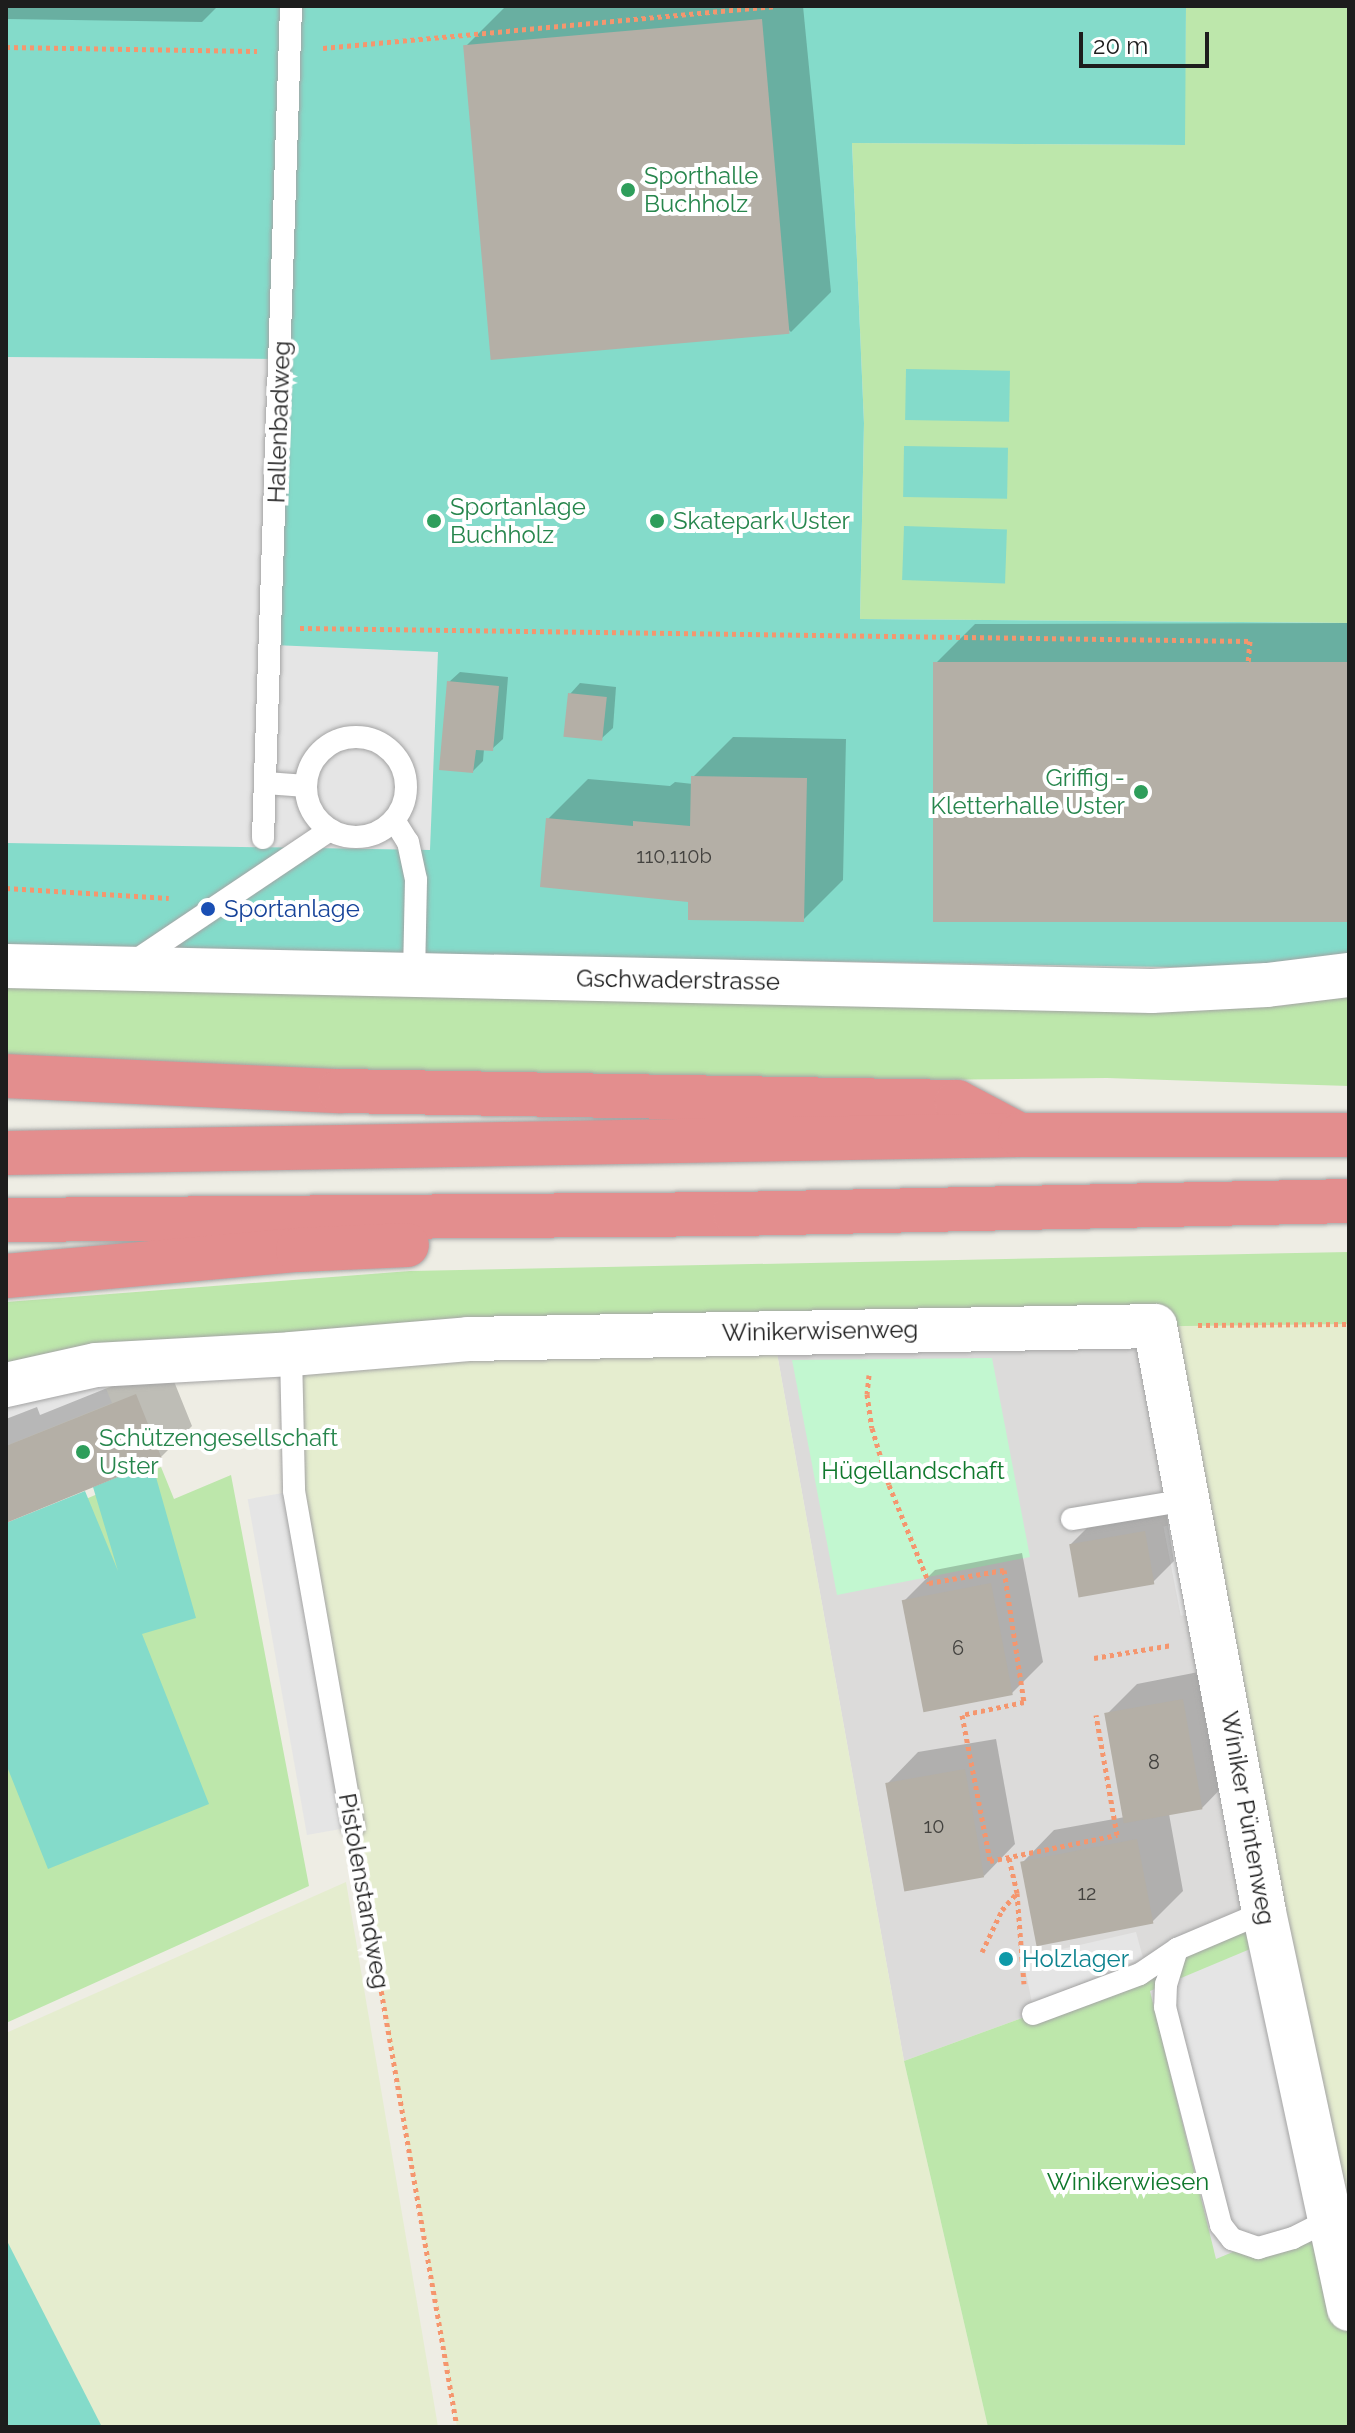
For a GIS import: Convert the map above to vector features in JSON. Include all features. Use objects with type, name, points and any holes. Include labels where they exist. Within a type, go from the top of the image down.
[{"type":"highway","points":[[6,1076],[340,1091],[957,1102],[1020,1135]]},
{"type":"highway","points":[[6,1153],[1020,1135],[1349,1135]]},
{"type":"highway","points":[[6,1220],[735,1214],[1349,1201]]},
{"type":"highway","points":[[6,1276],[298,1250],[616,1236],[735,1214]]},
{"type":"street","name":"Gschwaderstrasse","points":[[6,966],[1152,991],[1267,985],[1349,975]]},
{"type":"street","name":"Winikerwisenweg","points":[[6,1385],[96,1365],[291,1354],[468,1339],[1155,1326]]},
{"type":"street","name":"Winiker Püntenweg","points":[[1155,1326],[1264,1912],[1349,2309]]},
{"type":"lane","name":"Hallenbadweg","points":[[263,838],[291,6]]},
{"type":"lane","points":[[349,737],[366,737],[396,755],[404,771],[405,797],[394,820],[381,831],[364,837],[346,836],[330,830],[317,818],[309,803],[306,786],[309,768],[332,742],[349,737]]},
{"type":"lane","points":[[266,783],[306,786]]},
{"type":"lane","points":[[394,820],[408,842],[416,880],[414,974]]},
{"type":"lane","points":[[123,970],[330,830]]},
{"type":"lane","name":"Pistolenstandweg","points":[[291,1354],[294,1491],[353,1827]]},
{"type":"lane","points":[[1072,1519],[1187,1500]]},
{"type":"lane","points":[[1033,2014],[1140,1974],[1177,1949],[1264,1912]]},
{"type":"lane","points":[[1177,1949],[1166,1984],[1165,2007],[1221,2225],[1232,2239],[1258,2248],[1293,2238],[1331,2219]]},
{"type":"path","points":[[6,47],[290,52],[774,6]]},
{"type":"path","points":[[272,627],[1250,641],[1248,662]]},
{"type":"path","points":[[8,888],[171,898]]},
{"type":"path","points":[[1155,1326],[1349,1324]]},
{"type":"path","points":[[868,1330],[867,1394],[872,1428],[889,1485],[929,1583],[1004,1570],[1024,1702],[962,1715],[990,1861],[1117,1835],[1096,1715]]},
{"type":"path","points":[[1094,1658],[1215,1638]]},
{"type":"path","name":"Pistolenstandweg","points":[[353,1827],[457,2427]]},
{"type":"path","points":[[1009,1858],[1017,1893],[1025,1990],[1033,2014]]},
{"type":"path","points":[[982,1952],[1002,1910],[1017,1893]]},
{"type":"shaded area","name":"Sportanlage Buchholz","points":[[6,6],[1186,6],[1185,145],[852,143],[864,423],[860,619],[1349,623],[1349,955],[1255,967],[1168,967],[6,948]]},
{"type":"shaded area","points":[[6,357],[281,359],[273,645],[438,652],[430,850],[6,843]]},
{"type":"shaded area","points":[[906,369],[1010,371],[1009,422],[905,420]]},
{"type":"shaded area","points":[[904,446],[1008,448],[1007,499],[903,497]]},
{"type":"shaded area","points":[[904,526],[1007,530],[1005,584],[902,580]]},
{"type":"shaded area","points":[[1155,1326],[1264,1912],[1033,2014],[904,2061],[773,1331]]},
{"type":"shaded area","points":[[96,1365],[112,1403],[8,1445],[6,1385]]},
{"type":"shaded area","points":[[152,1463],[196,1618],[142,1634],[209,1804],[48,1869],[6,1764],[6,1523],[85,1491],[118,1571],[93,1487]]},
{"type":"shaded area","points":[[294,1491],[353,1827],[307,1835],[248,1499]]},
{"type":"shaded area","points":[[1186,1522],[1203,1611],[1181,1616],[1163,1526]]},
{"type":"shaded area","points":[[1136,1932],[1143,1958],[1032,2003],[1023,1958]]},
{"type":"shaded area","points":[[1255,1947],[1315,2218],[1216,2259],[1150,1991]]},
{"type":"shaded area","points":[[6,2239],[102,2427],[6,2427]]},
{"type":"green space","points":[[1186,6],[1349,6],[1349,623],[860,619],[864,423],[852,143],[1184,145]]},
{"type":"green space","points":[[6,985],[1152,1009],[1281,1006],[1349,993],[1349,1086],[1107,1078],[726,1082],[6,1056]]},
{"type":"green space","points":[[1349,1252],[1349,1324],[773,1331],[6,1385],[6,1302],[410,1271]]},
{"type":"green space","points":[[1349,1324],[1349,2309],[1155,1326]]},
{"type":"green space","points":[[773,1331],[904,2061],[988,2427],[457,2427],[294,1491],[291,1354]]},
{"type":"green space","name":"Hügellandschaft","points":[[992,1358],[1030,1557],[837,1595],[792,1360]]},
{"type":"green space","points":[[161,1467],[174,1499],[231,1475],[309,1886],[6,2023],[6,1533]]},
{"type":"green space","points":[[346,1882],[438,2427],[6,2427],[6,2033]]},
{"type":"green space","name":"Winikerwiesen","points":[[1264,1912],[1349,2309],[1349,2427],[988,2427],[904,2061],[1033,2014]]},
{"type":"building","name":"Sporthalle Buchholz","points":[[762,19],[790,334],[491,360],[463,45]]},
{"type":"building","name":"Griffig - Kletterhalle Uster","points":[[933,662],[1349,662],[1349,922],[933,922]]},
{"type":"building","points":[[447,681],[499,686],[493,751],[476,750],[473,773],[439,770]]},
{"type":"building","points":[[568,693],[607,697],[602,741],[563,737]]},
{"type":"building","points":[[691,776],[807,778],[804,922],[688,920],[688,902],[540,887],[546,818],[633,826],[633,821],[690,826]]},
{"type":"building","name":"Schützengesellschaft Uster","points":[[136,1394],[162,1459],[6,1523],[6,1446]]},
{"type":"building","points":[[1145,1531],[1154,1584],[1079,1598],[1069,1544]]},
{"type":"building","points":[[991,1583],[1013,1695],[923,1712],[902,1600]]},
{"type":"building","points":[[1183,1699],[1202,1809],[1124,1823],[1104,1713]]},
{"type":"building","points":[[965,1769],[984,1877],[904,1891],[885,1783]]},
{"type":"building","points":[[1137,1839],[1153,1923],[1037,1946],[1020,1862]]},
{"type":"place","name":"Sporthalle Buchholz","points":[[628,190]]},
{"type":"place","name":"Sportanlage Buchholz","points":[[434,521]]},
{"type":"place","name":"Skatepark Uster","points":[[657,521]]},
{"type":"place","name":"Griffig - Kletterhalle Uster","points":[[1141,792]]},
{"type":"place","name":"Sportanlage","points":[[208,909]]},
{"type":"place","name":"Schützengesellschaft Uster","points":[[83,1452]]},
{"type":"place","name":"Holzlager","points":[[1006,1959]]}]
